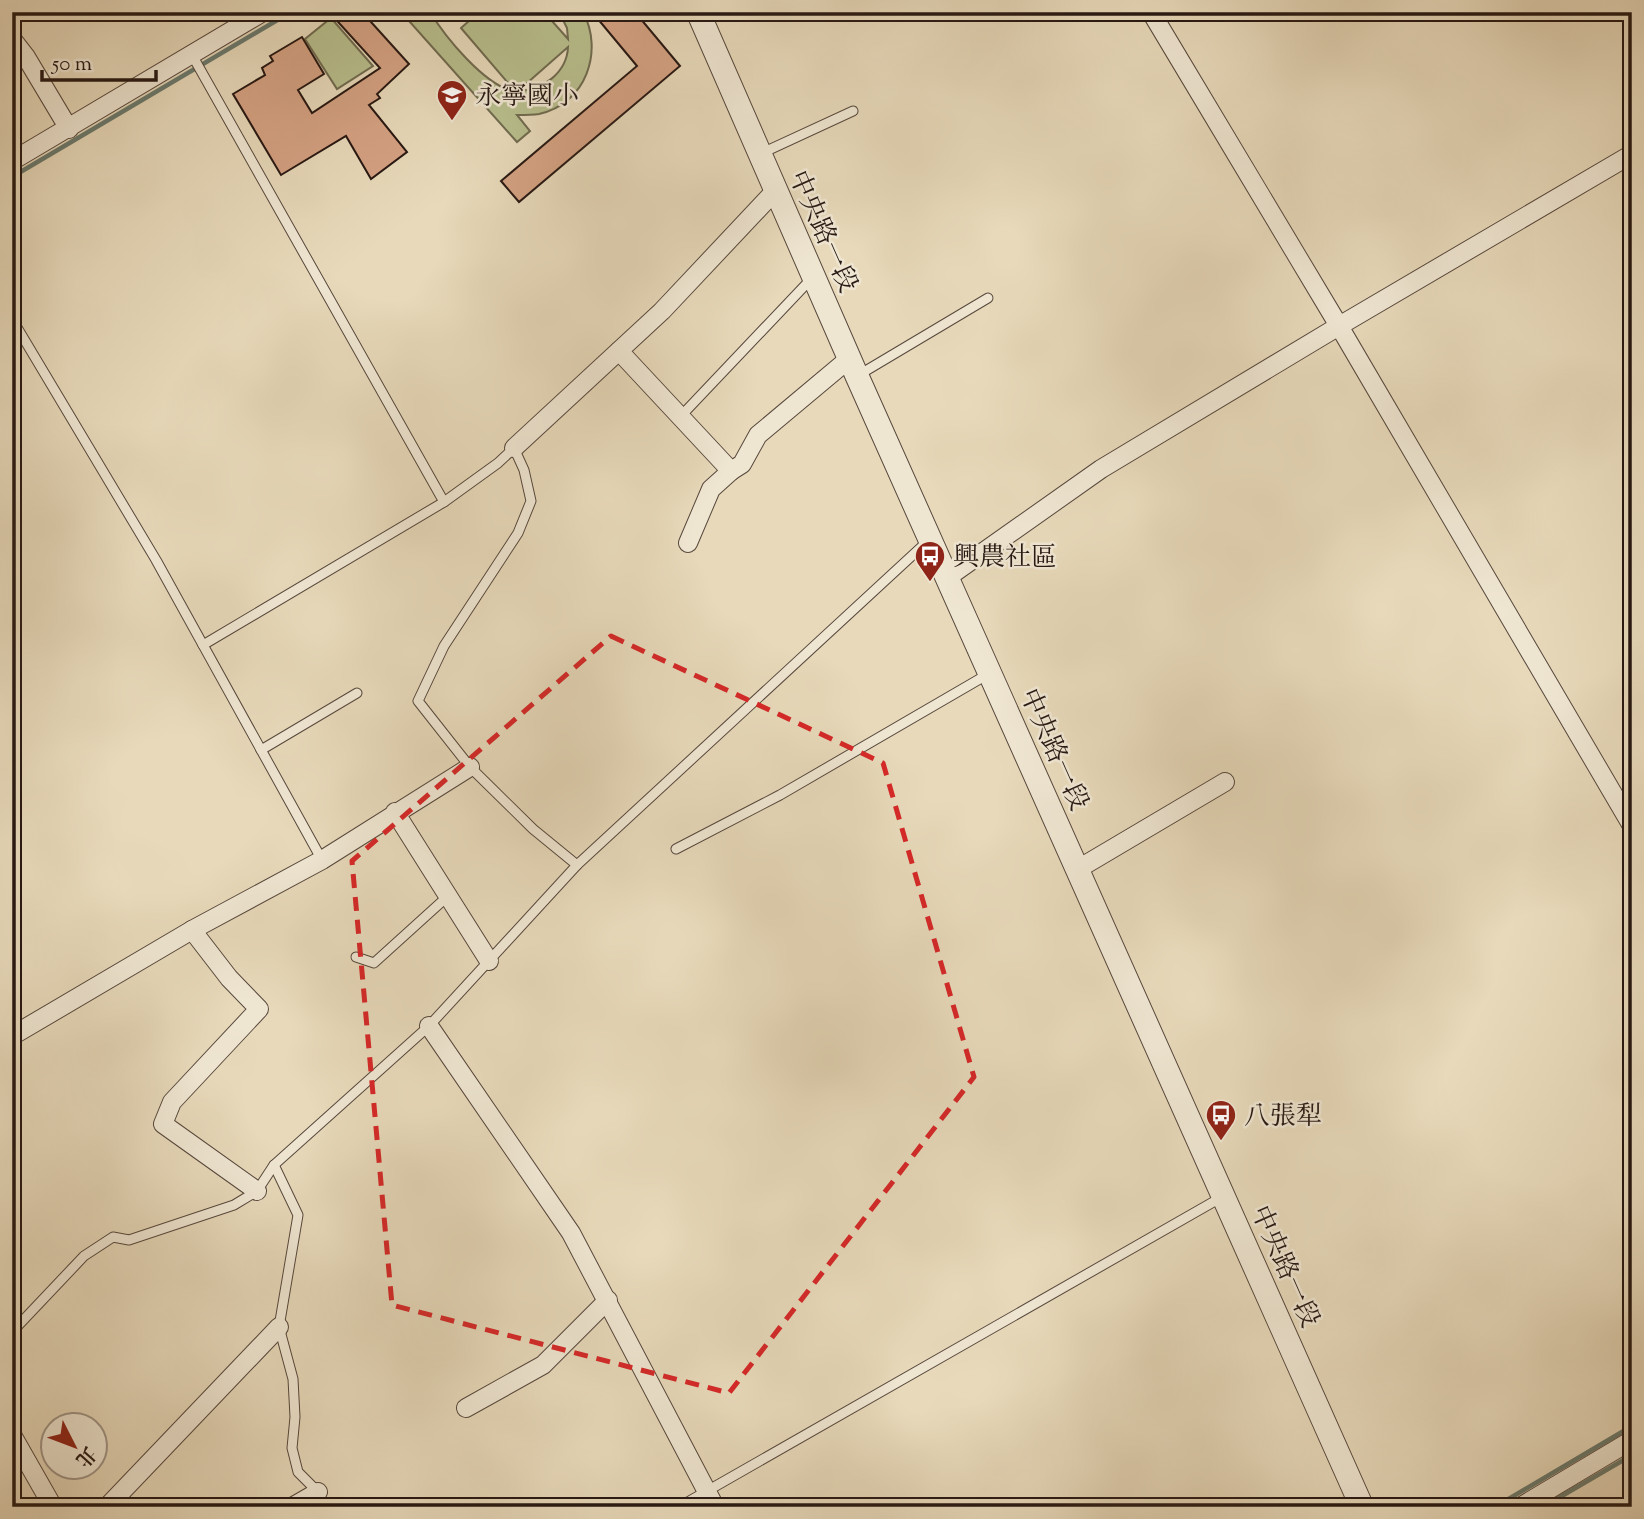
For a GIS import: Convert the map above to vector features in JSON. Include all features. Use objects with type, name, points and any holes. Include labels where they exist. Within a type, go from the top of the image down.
[{"type":"street","points":[[12,161],[262,12]]},
{"type":"street","name":"中央路一段","points":[[698,12],[853,367],[1362,1507]]},
{"type":"street","points":[[1151,12],[1339,326],[1632,827]]},
{"type":"street","points":[[12,39],[26,57],[69,129]]},
{"type":"street","points":[[948,577],[1101,470],[1339,326],[1632,155]]},
{"type":"street","points":[[514,448],[662,311],[775,191]]},
{"type":"street","points":[[618,351],[732,471]]},
{"type":"street","points":[[688,543],[712,489],[742,464],[758,435],[853,367]]},
{"type":"street","points":[[12,1036],[192,930],[322,860],[470,767]]},
{"type":"street","points":[[1078,869],[1225,782]]},
{"type":"street","points":[[395,812],[489,961]]},
{"type":"street","points":[[192,930],[229,978],[260,1009],[172,1101],[163,1124],[257,1191]]},
{"type":"street","points":[[429,1026],[571,1233],[715,1507]]},
{"type":"street","points":[[466,1408],[543,1364],[608,1300]]},
{"type":"street","points":[[107,1507],[279,1327]]},
{"type":"street","points":[[1520,1507],[1632,1440]]},
{"type":"street","points":[[14,1441],[53,1507]]},
{"type":"street","points":[[292,1507],[320,1499]]},
{"type":"lane","points":[[192,55],[444,502]]},
{"type":"lane","points":[[760,154],[853,111]]},
{"type":"lane","points":[[681,416],[814,276]]},
{"type":"lane","points":[[853,367],[988,298]]},
{"type":"lane","points":[[12,319],[156,560],[322,860]]},
{"type":"lane","points":[[202,645],[444,502],[498,463],[514,448],[524,470],[531,501],[519,533],[444,646],[418,701],[470,767],[533,829],[577,865]]},
{"type":"lane","points":[[12,1332],[84,1255],[113,1237],[129,1240],[234,1205],[257,1191],[274,1165],[429,1026],[577,865],[931,539]]},
{"type":"lane","points":[[676,849],[780,794],[991,673]]},
{"type":"lane","points":[[261,750],[357,693]]},
{"type":"lane","points":[[356,957],[374,962],[448,896]]},
{"type":"lane","points":[[274,1165],[298,1215],[279,1327],[293,1379],[295,1417],[292,1448],[298,1472],[320,1499]]},
{"type":"lane","points":[[679,1507],[1224,1196]]},
{"type":"highlighted area","points":[[611,636],[883,763],[974,1077],[729,1393],[392,1305],[352,861]]},
{"type":"green space","points":[[401,12],[430,12],[455,46],[478,69],[489,79],[512,91],[514,90],[461,28],[479,12],[544,12],[568,39],[567,28],[559,12],[583,12],[592,43],[591,59],[579,88],[555,108],[539,114],[517,115],[530,131],[517,142]],"holes":[[[568,47],[567,56],[558,72],[545,84],[518,91]]]},
{"type":"green space","points":[[331,18],[373,66],[337,89],[305,39]]},
{"type":"building","points":[[329,12],[362,12],[409,64],[377,94],[380,98],[369,105],[407,152],[371,179],[346,136],[281,175],[233,94],[265,75],[262,68],[273,61],[270,56],[302,37],[324,74],[298,90],[312,113],[380,68]]},
{"type":"building","points":[[592,12],[635,12],[680,66],[519,202],[501,181],[637,66]]},
{"type":"waterway","points":[[12,177],[291,12]]},
{"type":"waterway","points":[[1495,1507],[1632,1426]]},
{"type":"waterway","points":[[1543,1507],[1632,1455]]},
{"type":"place","name":"永寧國小","points":[[452,122]]},
{"type":"place","name":"興農社區","points":[[930,583]]},
{"type":"place","name":"八張犁","points":[[1221,1142]]}]
